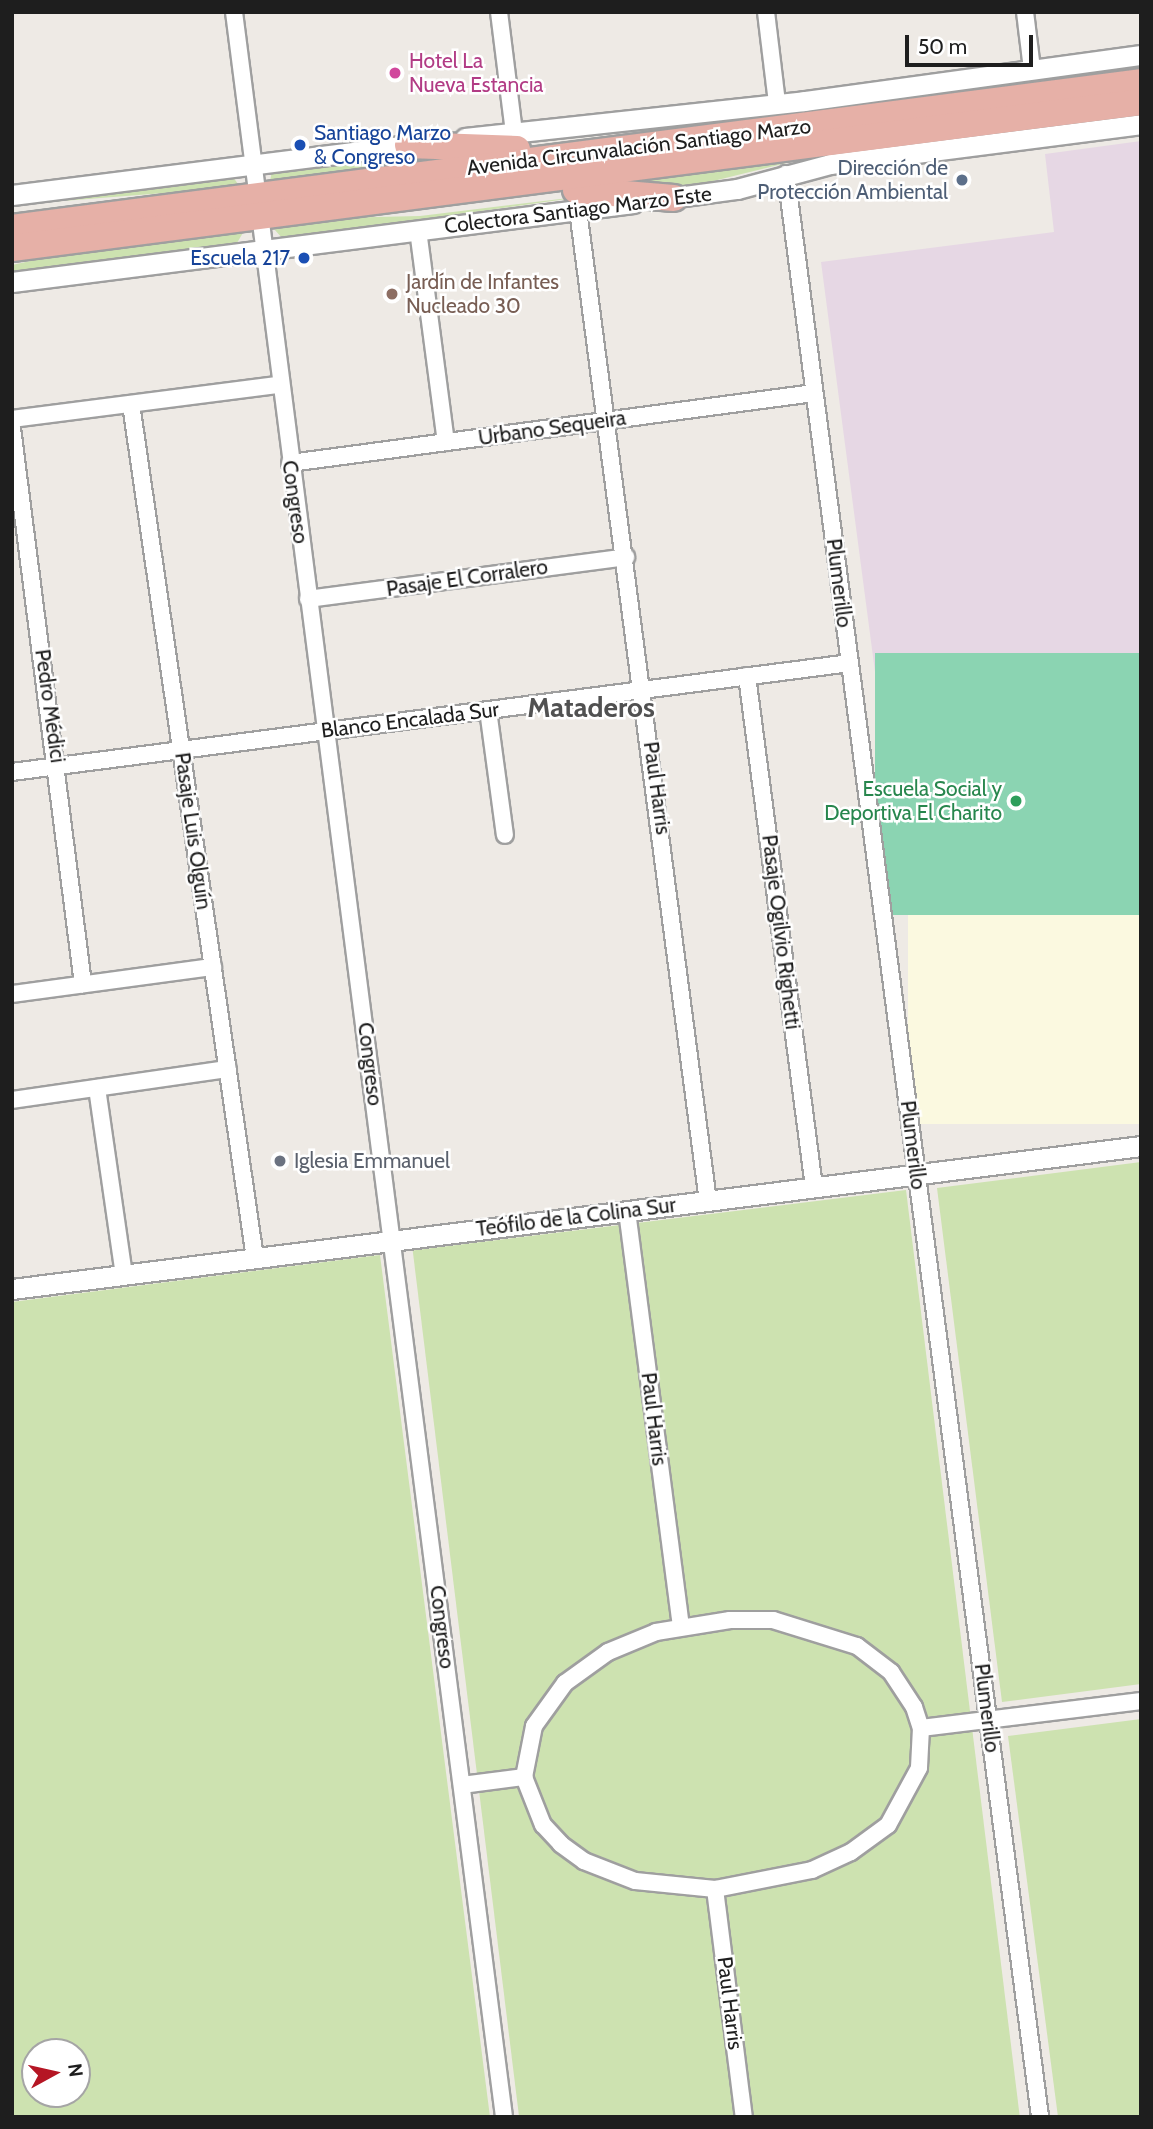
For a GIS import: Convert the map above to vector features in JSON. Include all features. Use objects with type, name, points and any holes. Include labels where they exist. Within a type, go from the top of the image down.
[{"type":"highway","name":"Avenida Circunvalación Santiago Marzo","points":[[12,248],[94,237],[257,207],[780,129],[1141,82]]},
{"type":"highway","name":"Avenida Circunvalación Santiago Marzo","points":[[12,228],[191,205],[338,206],[1141,102]]},
{"type":"highway","points":[[408,145],[508,150],[700,126],[780,129]]},
{"type":"highway","points":[[338,206],[422,209],[601,188],[674,198]]},
{"type":"highway","points":[[12,212],[108,201],[191,205]]},
{"type":"highway","points":[[12,259],[94,237]]},
{"type":"street","name":"Congreso","points":[[234,12],[254,164],[261,250],[393,1241],[504,2117]]},
{"type":"street","points":[[499,12],[514,132]]},
{"type":"street","points":[[766,12],[777,103]]},
{"type":"street","points":[[1025,12],[1032,69]]},
{"type":"street","points":[[12,195],[514,132],[777,103],[1141,55]]},
{"type":"street","name":"Colectora Santiago Marzo Este","points":[[12,282],[674,198],[786,174],[1141,124]]},
{"type":"street","name":"Plumerillo","points":[[786,174],[1040,2117]]},
{"type":"street","name":"Paul Harris","points":[[578,210],[644,690],[708,1201]]},
{"type":"street","points":[[418,230],[446,442]]},
{"type":"street","points":[[12,419],[279,386]]},
{"type":"street","name":"Urbano Sequeira","points":[[290,463],[814,393]]},
{"type":"street","name":"Pasaje Luis Olguín","points":[[131,404],[255,1258]]},
{"type":"street","name":"Pedro Médici","points":[[12,428],[58,766],[83,984]]},
{"type":"street","name":"Pasaje El Corralero","points":[[309,599],[626,557]]},
{"type":"street","name":"Blanco Encalada Sur","points":[[12,772],[850,663]]},
{"type":"street","name":"Pasaje Ogilvio Righetti","points":[[747,676],[814,1187]]},
{"type":"street","points":[[488,710],[505,835]]},
{"type":"street","points":[[12,994],[213,967]]},
{"type":"street","points":[[12,1100],[228,1069]]},
{"type":"street","points":[[97,1087],[124,1275]]},
{"type":"street","name":"Teófilo de la Colina Sur","points":[[12,1289],[1141,1146]]},
{"type":"street","name":"Paul Harris","points":[[627,1211],[681,1626]]},
{"type":"street","points":[[774,1620],[836,1636],[891,1672],[921,1728],[912,1788],[870,1841],[812,1870],[715,1889],[635,1881],[584,1861],[543,1825],[524,1777],[534,1726],[565,1683],[608,1652],[681,1626],[774,1620]]},
{"type":"street","points":[[921,1728],[1141,1700]]},
{"type":"street","points":[[462,1785],[524,1777]]},
{"type":"street","name":"Paul Harris","points":[[715,1889],[744,2117]]},
{"type":"shaded area","points":[[1141,141],[1141,653],[877,687],[821,262],[1054,232],[1045,154]]},
{"type":"shaded area","points":[[908,915],[1141,915],[1141,1124],[908,1124]]},
{"type":"green space","points":[[1141,63],[1141,73],[766,121],[498,142],[748,113],[796,113]]},
{"type":"green space","points":[[423,151],[478,154],[270,181],[272,171]]},
{"type":"green space","points":[[815,156],[693,186],[611,181]]},
{"type":"green space","points":[[231,174],[240,187],[12,205],[12,201]]},
{"type":"green space","points":[[602,194],[283,239],[274,229],[333,218],[420,216]]},
{"type":"green space","points":[[244,231],[237,243],[12,272],[12,265],[100,246]]},
{"type":"green space","name":"Escuela Social y Deportiva El Charito","points":[[875,653],[1141,653],[1141,915],[875,915]]},
{"type":"green space","points":[[1141,1162],[1141,1684],[1002,1702],[937,1188]]},
{"type":"green space","points":[[906,1190],[1020,2117],[519,2117],[413,1251]]},
{"type":"green space","points":[[380,1255],[490,2117],[12,2117],[12,1302]]},
{"type":"green space","points":[[1141,1719],[1141,2117],[1058,2117],[1008,1736]]},
{"type":"place","name":"Hotel La Nueva Estancia","points":[[395,73]]},
{"type":"place","name":"Santiago Marzo & Congreso","points":[[300,145]]},
{"type":"place","name":"Dirección de Protección Ambiental","points":[[962,180]]},
{"type":"place","name":"Escuela 217","points":[[304,258]]},
{"type":"place","name":"Jardín de Infantes Nucleado 30","points":[[392,294]]},
{"type":"place","name":"Escuela Social y Deportiva El Charito","points":[[1016,801]]},
{"type":"place","name":"Iglesia Emmanuel","points":[[280,1161]]},
{"type":"district","name":"Mataderos","points":[[591,707]]}]
